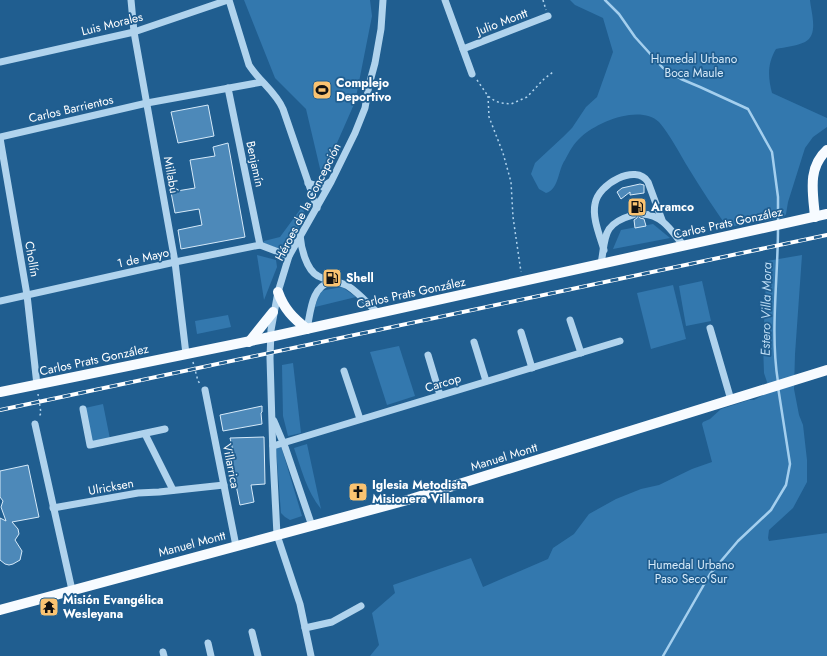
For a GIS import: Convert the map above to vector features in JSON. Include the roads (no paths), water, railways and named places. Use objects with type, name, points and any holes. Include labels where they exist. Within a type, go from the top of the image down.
[{"type":"main road","points":[[815,217],[813,173],[817,162],[827,150]]},
{"type":"main road","name":"Carlos Prats González","points":[[0,392],[249,342],[827,214]]},
{"type":"main road","points":[[278,292],[286,310],[295,320],[307,329]]},
{"type":"main road","points":[[249,342],[273,312]]},
{"type":"main road","name":"Manuel Montt","points":[[0,610],[455,486],[827,370]]},
{"type":"street","name":"Millabú","points":[[131,0],[134,32],[175,262],[186,354]]},
{"type":"street","name":"Luis Morales","points":[[0,62],[134,32],[228,0]]},
{"type":"street","points":[[228,0],[249,65],[279,100],[317,208]]},
{"type":"street","name":"Héroes de la Concepción","points":[[311,656],[300,604],[277,535],[272,446],[270,337],[273,312],[289,256],[331,182],[355,133],[365,108],[381,29],[383,0]]},
{"type":"street","points":[[445,0],[472,74]]},
{"type":"street","name":"Julio Montt","points":[[463,49],[548,16]]},
{"type":"street","name":"Carlos Barrientos","points":[[0,138],[147,103],[262,82]]},
{"type":"street","name":"Benjamín","points":[[228,88],[260,244]]},
{"type":"street","name":"Chollín","points":[[0,138],[27,295],[40,384]]},
{"type":"street","points":[[604,250],[595,217],[595,204],[599,193],[612,181],[639,175],[645,178],[648,182],[662,220],[684,246]]},
{"type":"street","points":[[308,183],[322,187],[331,182]]},
{"type":"street","points":[[643,214],[654,216],[662,220]]},
{"type":"street","points":[[601,264],[606,235],[613,224],[620,219],[633,215]]},
{"type":"street","points":[[300,235],[302,249],[312,272],[318,277],[333,280],[354,290],[378,314]]},
{"type":"street","points":[[260,244],[289,256]]},
{"type":"street","name":"1 de Mayo","points":[[0,301],[260,244]]},
{"type":"street","points":[[307,329],[315,293],[324,283],[333,280]]},
{"type":"street","points":[[570,320],[581,353]]},
{"type":"street","points":[[710,328],[731,400]]},
{"type":"street","points":[[521,332],[532,368]]},
{"type":"street","name":"Carcop","points":[[272,446],[620,341]]},
{"type":"street","points":[[474,342],[486,381]]},
{"type":"street","points":[[428,355],[440,395]]},
{"type":"street","points":[[344,371],[360,419]]},
{"type":"street","name":"Villarrica","points":[[204,390],[236,546]]},
{"type":"street","points":[[83,409],[90,445],[165,429]]},
{"type":"street","name":"Héroes de la Concepción","points":[[272,416],[283,442],[312,526]]},
{"type":"street","points":[[35,424],[72,590]]},
{"type":"street","points":[[145,434],[173,490]]},
{"type":"street","name":"Ulricksen","points":[[54,508],[138,493],[224,485]]},
{"type":"street","points":[[305,628],[332,622],[361,606]]},
{"type":"street","points":[[252,632],[258,656]]},
{"type":"street","points":[[208,643],[211,656]]},
{"type":"waterway","name":"Estero Villa Mora","points":[[605,0],[619,14],[635,37],[663,68],[681,79],[748,109],[772,152],[778,197],[778,223]]},
{"type":"waterway","name":"Estero Villa Mora","points":[[778,228],[774,325],[778,382]]},
{"type":"waterway","name":"Estero Villa Mora","points":[[663,656],[710,574],[738,541],[771,510],[786,485],[790,464],[778,387]]},
{"type":"railway","points":[[0,410],[827,235]]},
{"type":"place","name":"Complejo Deportivo","points":[[322,90]]},
{"type":"place","name":"Aramco","points":[[637,207]]},
{"type":"place","name":"Shell","points":[[332,278]]},
{"type":"place","name":"Iglesia Metodista Misionera Villamora","points":[[358,492]]},
{"type":"place","name":"Misión Evangélica Wesleyana","points":[[49,607]]},
{"type":"park label","name":"Humedal Urbano Boca Maule","points":[[694,66]]},
{"type":"park label","name":"Humedal Urbano Paso Seco Sur","points":[[691,572]]}]
